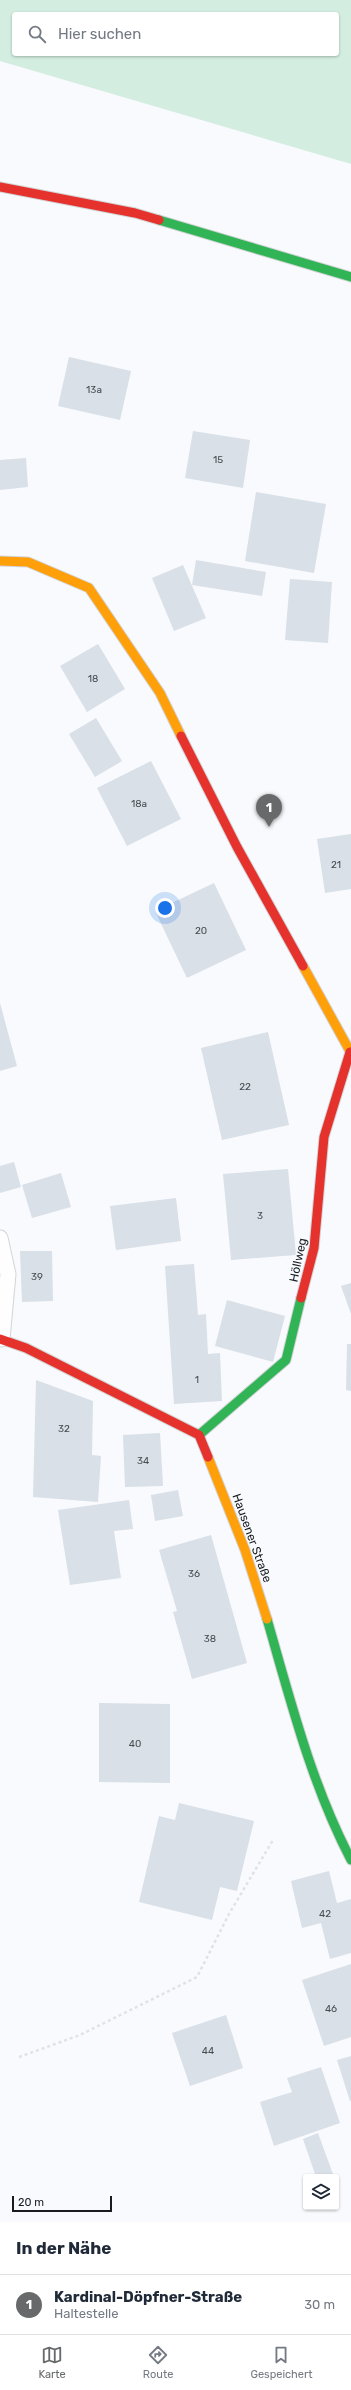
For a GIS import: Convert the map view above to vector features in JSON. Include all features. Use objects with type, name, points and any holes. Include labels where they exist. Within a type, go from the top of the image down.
[{"type":"street","points":[[0,187],[135,214],[351,277]]},
{"type":"street","points":[[0,561],[28,562],[89,588],[160,693],[237,847],[350,1052]]},
{"type":"street","name":"Höllweg","points":[[199,1435],[286,1360],[314,1248],[324,1137],[350,1052]]},
{"type":"street","points":[[1,1339],[26,1348],[199,1435]]},
{"type":"street","name":"Hausener Straße","points":[[199,1435],[251,1567],[318,1791],[340,1841],[351,1860]]},
{"type":"lane","points":[[0,1238],[8,1274],[1,1339]]},
{"type":"path","points":[[19,2057],[80,2035],[197,1977],[229,1914],[273,1840]]},
{"type":"green space","points":[[0,0],[351,0],[351,164],[0,61]]},
{"type":"building","points":[[69,357],[131,371],[120,420],[58,406]]},
{"type":"building","points":[[193,431],[250,440],[243,488],[185,478]]},
{"type":"building","points":[[26,458],[28,487],[0,490],[0,460]]},
{"type":"building","points":[[256,492],[326,504],[314,573],[245,561]]},
{"type":"building","points":[[196,560],[266,572],[262,596],[192,585]]},
{"type":"building","points":[[183,565],[206,618],[174,631],[152,578]]},
{"type":"building","points":[[290,579],[332,582],[328,643],[285,640]]},
{"type":"building","points":[[98,644],[125,689],[87,712],[60,666]]},
{"type":"building","points":[[96,718],[122,761],[95,777],[69,734]]},
{"type":"building","points":[[151,761],[181,819],[127,846],[97,788]]},
{"type":"building","points":[[351,834],[351,889],[325,893],[317,839]]},
{"type":"building","points":[[214,883],[246,950],[187,978],[155,911]]},
{"type":"building","points":[[0,1003],[17,1066],[0,1071]]},
{"type":"building","points":[[268,1032],[289,1125],[222,1140],[201,1048]]},
{"type":"building","points":[[14,1162],[21,1187],[0,1193],[0,1166]]},
{"type":"building","points":[[288,1169],[296,1255],[231,1260],[223,1174]]},
{"type":"building","points":[[61,1173],[71,1207],[32,1218],[22,1185]]},
{"type":"building","points":[[176,1198],[181,1241],[116,1250],[110,1206]]},
{"type":"building","points":[[20,1251],[52,1251],[53,1301],[22,1302]]},
{"type":"building","points":[[194,1264],[198,1315],[206,1314],[208,1354],[220,1353],[222,1401],[174,1404],[165,1266]]},
{"type":"building","points":[[351,1283],[351,1314],[341,1286]]},
{"type":"building","points":[[227,1300],[285,1316],[273,1362],[215,1346]]},
{"type":"building","points":[[347,1344],[351,1344],[351,1391],[346,1390]]},
{"type":"building","points":[[36,1380],[93,1401],[92,1455],[101,1456],[98,1502],[33,1497]]},
{"type":"building","points":[[160,1433],[163,1486],[125,1487],[123,1435]]},
{"type":"building","points":[[178,1490],[183,1516],[155,1521],[151,1495]]},
{"type":"building","points":[[129,1500],[133,1529],[114,1531],[121,1578],[70,1585],[58,1510]]},
{"type":"building","points":[[211,1535],[247,1663],[192,1679],[173,1612],[177,1611],[159,1550]]},
{"type":"building","points":[[99,1703],[170,1704],[170,1783],[99,1782]]},
{"type":"building","points":[[179,1803],[254,1821],[237,1891],[220,1887],[212,1920],[139,1902],[159,1816],[175,1820]]},
{"type":"building","points":[[329,1871],[337,1903],[351,1899],[351,1953],[330,1959],[321,1923],[302,1928],[291,1881]]},
{"type":"building","points":[[351,1964],[351,2037],[324,2046],[302,1980]]},
{"type":"building","points":[[226,2015],[243,2068],[190,2086],[172,2033]]},
{"type":"building","points":[[351,2056],[351,2101],[350,2101],[337,2060]]},
{"type":"building","points":[[321,2067],[340,2123],[274,2146],[260,2102],[292,2092],[287,2078]]},
{"type":"building","points":[[318,2133],[333,2174],[315,2174],[303,2139]]},
{"type":"traffic: fast","points":[[159,220],[351,277]]},
{"type":"traffic: fast","points":[[199,1435],[286,1360],[301,1298]]},
{"type":"traffic: fast","points":[[267,1619],[313,1772],[324,1802],[351,1860]]},
{"type":"traffic: slow","points":[[0,561],[28,562],[89,588],[160,693],[181,736]]},
{"type":"traffic: slow","points":[[303,966],[351,1053]]},
{"type":"traffic: slow","points":[[208,1457],[245,1550],[267,1619]]},
{"type":"traffic: jam","points":[[0,187],[135,213],[159,220]]},
{"type":"traffic: jam","points":[[181,736],[237,847],[303,966]]},
{"type":"traffic: jam","points":[[301,1298],[314,1248],[324,1137],[350,1052]]},
{"type":"traffic: jam","points":[[0,1339],[26,1348],[199,1435],[208,1457]]},
{"type":"place","name":"Kardinal-Döpfner-Straße","points":[[269,827]]}]
